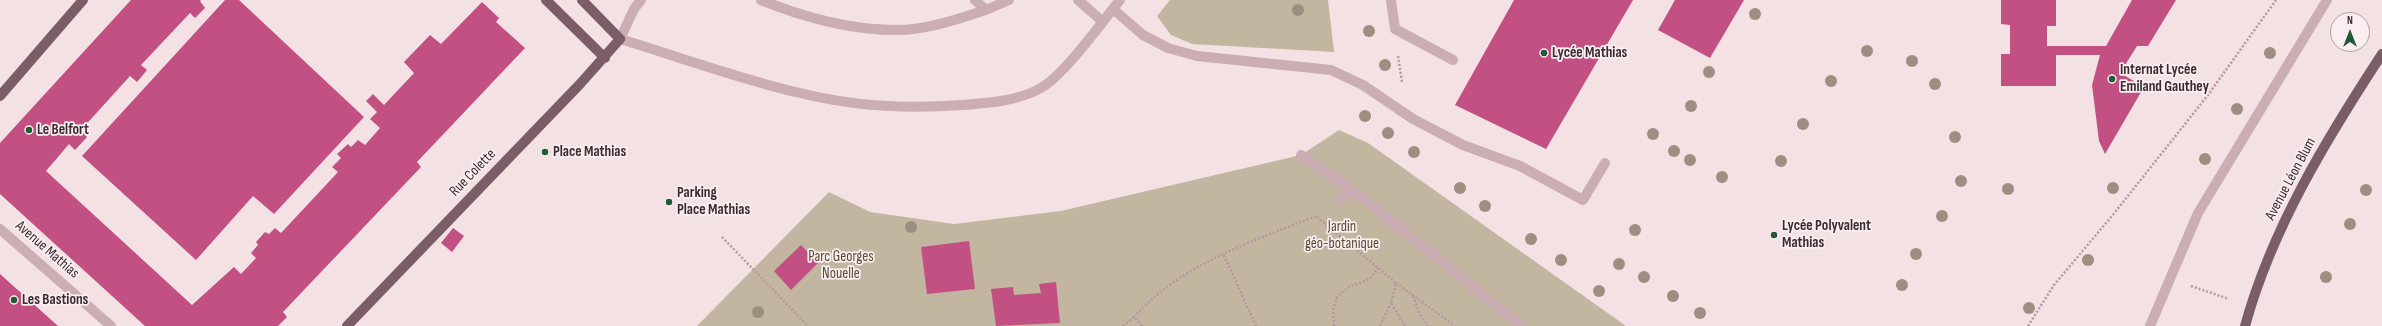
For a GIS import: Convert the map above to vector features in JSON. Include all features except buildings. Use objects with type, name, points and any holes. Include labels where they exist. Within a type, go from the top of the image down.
[{"type":"main road","points":[[0,96],[83,0]]},
{"type":"main road","points":[[546,0],[605,58]]},
{"type":"main road","points":[[582,0],[620,39]]},
{"type":"main road","name":"Rue Colette","points":[[347,326],[605,58],[620,39]]},
{"type":"main road","name":"Avenue Léon Blum","points":[[2245,326],[2261,275],[2276,239],[2335,129],[2382,54]]},
{"type":"street","points":[[641,0],[634,9],[620,39],[800,94],[848,102],[941,106],[989,103],[1020,97],[1042,87],[1059,74],[1120,0]]},
{"type":"street","points":[[761,0],[816,18],[857,26],[897,30],[936,25],[986,10],[1009,0]]},
{"type":"street","points":[[974,0],[986,10]]},
{"type":"street","points":[[1078,0],[1102,21]]},
{"type":"street","points":[[1391,0],[1394,29],[1453,60]]},
{"type":"street","points":[[2150,326],[2198,213],[2327,0]]},
{"type":"street","points":[[1113,9],[1143,35],[1168,48],[1197,56],[1331,70],[1363,85],[1413,119],[1463,145],[1520,166],[1583,200],[1605,163]]},
{"type":"street","points":[[1301,155],[1354,191],[1522,326]]},
{"type":"street","points":[[1339,200],[1354,191]]},
{"type":"street","name":"Avenue Mathias","points":[[0,229],[111,326]]},
{"type":"path","points":[[2028,326],[2054,285],[2112,216],[2208,95],[2276,0]]},
{"type":"path","points":[[1394,29],[1400,77],[1413,119]]},
{"type":"path","points":[[1122,326],[1158,293],[1182,276],[1224,254],[1316,216],[1396,283],[1455,326]]},
{"type":"path","points":[[722,237],[808,326]]},
{"type":"path","points":[[1224,254],[1256,326]]},
{"type":"path","points":[[1334,326],[1333,310],[1337,297],[1349,287],[1370,279],[1378,268]]},
{"type":"path","points":[[2170,278],[2229,299]]},
{"type":"path","points":[[1380,326],[1391,303],[1392,293],[1396,283]]},
{"type":"path","points":[[1413,296],[1419,312],[1427,326]]},
{"type":"path","points":[[1391,303],[1405,326]]},
{"type":"path","points":[[1134,316],[1142,326]]},
{"type":"green space","points":[[1170,0],[1328,0],[1334,52],[1192,44],[1171,35],[1157,16]]},
{"type":"green space","name":"Jardin géo-botanique","points":[[1339,130],[1368,143],[1626,326],[697,326],[829,192],[870,212],[954,224],[1061,211],[1301,155]]},
{"type":"place","name":"Lycée Mathias","points":[[1544,53]]},
{"type":"place","name":"Internat Lycée Emiland Gauthey","points":[[2112,79]]},
{"type":"place","name":"Le Belfort","points":[[29,130]]},
{"type":"place","name":"Place Mathias","points":[[545,152]]},
{"type":"place","name":"Parking Place Mathias","points":[[669,202]]},
{"type":"place","name":"Lycée Polyvalent Mathias","points":[[1774,235]]},
{"type":"place","name":"Les Bastions","points":[[14,300]]},
{"type":"park label","name":"Parc Georges Nouelle","points":[[841,266]]}]
